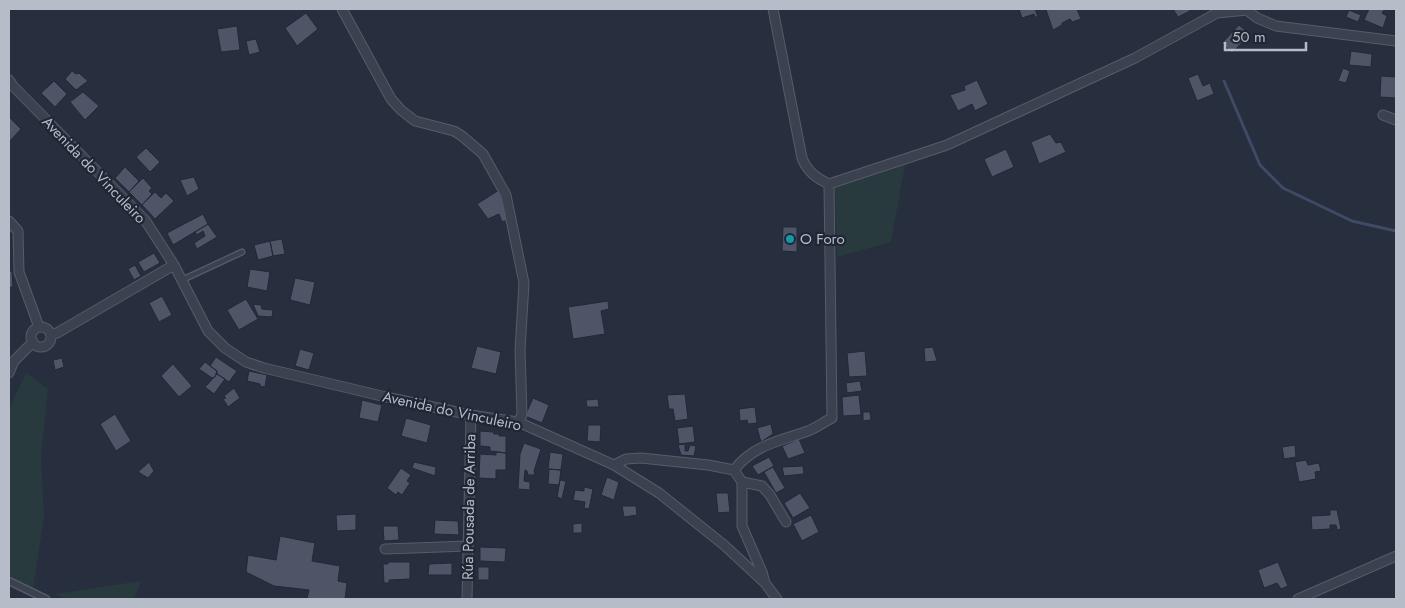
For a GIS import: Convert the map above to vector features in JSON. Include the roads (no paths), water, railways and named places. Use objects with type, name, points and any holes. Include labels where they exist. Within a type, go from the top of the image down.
[{"type":"street","points":[[342,9],[391,99],[415,121],[462,136],[482,154],[506,195],[524,283],[520,350],[522,415],[518,422]]},
{"type":"street","points":[[773,9],[802,158],[807,169],[820,180],[829,184],[947,146],[1135,58],[1217,13],[1247,9],[1257,18],[1276,26],[1396,40]]},
{"type":"street","name":"Avenida do Vinculeiro","points":[[10,86],[145,220],[174,265],[208,331],[225,348],[246,362],[264,368],[471,416],[518,422],[614,465],[659,493],[724,545],[765,584]]},
{"type":"street","points":[[1383,115],[1396,120]]},
{"type":"street","points":[[734,470],[738,464],[765,445],[811,430],[832,418],[829,184]]},
{"type":"street","points":[[9,221],[18,232],[19,272],[39,322],[39,327]]},
{"type":"street","points":[[50,334],[57,333],[174,265]]},
{"type":"street","points":[[39,327],[48,329],[50,334],[50,340],[44,346],[38,346],[33,342],[32,333],[39,327]]},
{"type":"street","points":[[9,373],[14,361],[33,342]]},
{"type":"street","name":"Rúa Pousada de Arriba","points":[[467,599],[471,416]]},
{"type":"street","points":[[614,465],[626,459],[640,458],[708,465],[734,470],[742,482],[742,526],[762,572],[765,584],[777,599]]},
{"type":"street","points":[[742,482],[762,486],[770,495],[786,522]]},
{"type":"street","points":[[385,549],[468,546]]},
{"type":"street","points":[[1298,599],[1396,556]]},
{"type":"street","points":[[9,581],[46,599]]},
{"type":"lane","points":[[182,280],[242,252]]},
{"type":"waterway","points":[[1224,81],[1260,165],[1283,188],[1352,221],[1396,231]]},
{"type":"place","name":"O Foro","points":[[790,239]]}]
